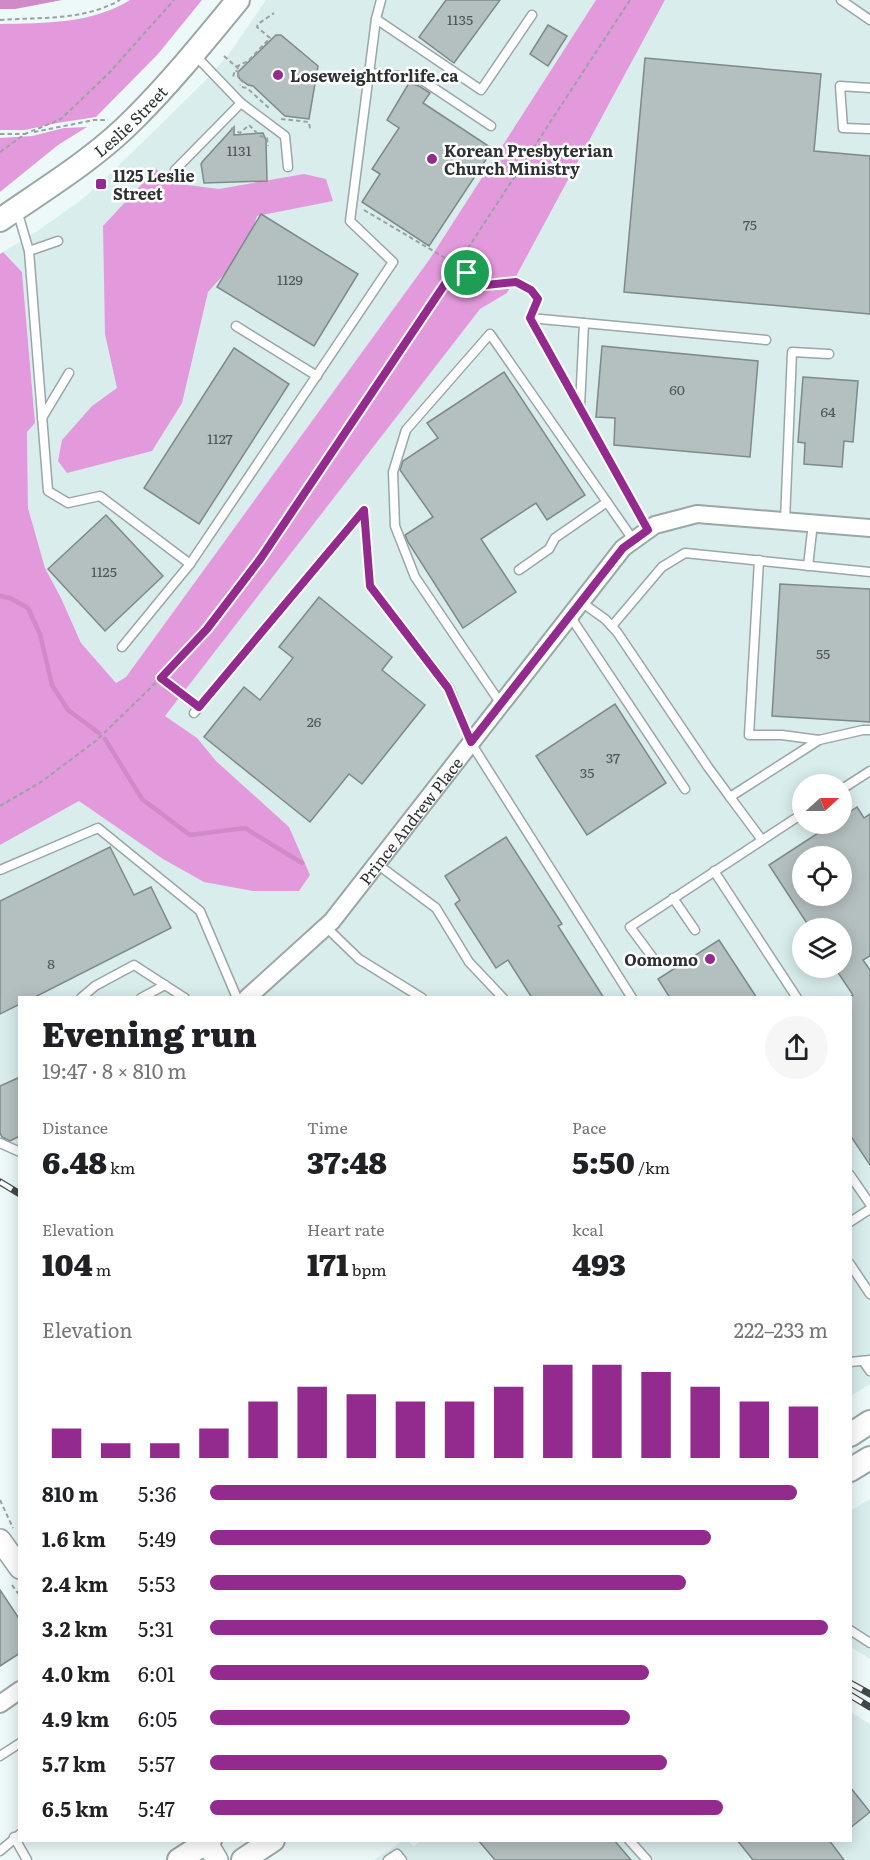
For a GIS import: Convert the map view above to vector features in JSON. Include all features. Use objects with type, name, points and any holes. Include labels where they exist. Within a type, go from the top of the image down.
[{"type":"main road","name":"Leslie Street","points":[[8,214],[92,156],[135,119],[194,54],[238,0]]},
{"type":"main road","points":[[852,1434],[870,1422]]},
{"type":"main road","points":[[852,1469],[870,1458]]},
{"type":"main road","points":[[243,1860],[270,1842]]},
{"type":"main road","points":[[179,1860],[210,1846]]},
{"type":"street","name":"Prince Andrew Place","points":[[248,996],[332,921],[623,548],[655,525],[697,514],[870,528]]},
{"type":"street","points":[[8,1536],[18,1563]]},
{"type":"street","points":[[0,1704],[18,1691]]},
{"type":"lane","points":[[122,647],[190,564],[393,262],[350,221],[376,19],[381,0]]},
{"type":"lane","points":[[841,0],[853,3],[870,20]]},
{"type":"lane","points":[[376,19],[481,90],[532,15]]},
{"type":"lane","points":[[194,54],[241,103],[285,136],[288,167]]},
{"type":"lane","points":[[369,73],[412,76],[422,80],[491,126]]},
{"type":"lane","points":[[870,88],[840,86],[843,128],[870,129]]},
{"type":"lane","points":[[175,170],[241,103]]},
{"type":"lane","points":[[8,214],[28,251],[48,492],[68,503],[100,496],[190,564]]},
{"type":"lane","points":[[28,251],[58,241]]},
{"type":"lane","points":[[530,318],[766,340]]},
{"type":"lane","points":[[530,318],[648,530]]},
{"type":"lane","points":[[580,408],[584,323]]},
{"type":"lane","points":[[236,326],[317,376]]},
{"type":"lane","points":[[501,704],[415,577],[395,526],[393,472],[406,430],[490,334],[633,541]]},
{"type":"lane","points":[[785,521],[792,352],[829,354]]},
{"type":"lane","points":[[42,419],[69,373]]},
{"type":"lane","points":[[519,570],[549,549],[555,538],[607,502]]},
{"type":"lane","points":[[196,710],[364,510],[370,586],[448,688],[471,742],[631,996]]},
{"type":"lane","points":[[808,566],[813,523]]},
{"type":"lane","points":[[612,626],[663,567],[685,553],[870,572]]},
{"type":"lane","points":[[759,560],[749,735],[782,735],[819,740]]},
{"type":"lane","points":[[581,602],[617,632],[708,767],[762,840]]},
{"type":"lane","points":[[570,616],[686,789]]},
{"type":"lane","points":[[730,797],[819,740],[870,730]]},
{"type":"lane","points":[[852,783],[870,771]]},
{"type":"lane","points":[[653,958],[630,927],[792,820]]},
{"type":"lane","points":[[0,870],[99,828],[200,911],[236,996]]},
{"type":"lane","points":[[377,864],[436,908],[469,962],[501,996]]},
{"type":"lane","points":[[714,871],[796,996]]},
{"type":"lane","points":[[674,898],[695,930]]},
{"type":"lane","points":[[326,927],[359,959],[419,996]]},
{"type":"lane","points":[[83,996],[94,986],[134,965],[182,996]]},
{"type":"lane","points":[[145,996],[165,985]]},
{"type":"lane","points":[[0,1143],[18,1151]]},
{"type":"lane","points":[[852,1178],[870,1207],[852,1220]]},
{"type":"lane","points":[[852,1266],[870,1294]]},
{"type":"lane","points":[[852,1362],[867,1360],[870,1371]]},
{"type":"lane","points":[[852,1631],[870,1643]]},
{"type":"lane","points":[[0,1755],[18,1744]]},
{"type":"lane","points":[[1,1847],[17,1836]]},
{"type":"lane","points":[[20,1842],[27,1860]]},
{"type":"lane","points":[[631,1842],[647,1860]]},
{"type":"lane","points":[[388,1860],[397,1854],[402,1860]]},
{"type":"path","points":[[0,20],[80,15],[120,0]]},
{"type":"path","points":[[0,152],[26,134],[61,118],[109,73],[174,0]]},
{"type":"path","points":[[0,806],[31,788],[109,730],[207,629],[261,558],[457,266],[630,0]]},
{"type":"path","points":[[237,67],[248,61],[270,38],[257,27],[274,14]]},
{"type":"path","points":[[224,56],[240,70],[238,78],[243,82],[237,86],[247,88],[272,111]]},
{"type":"path","points":[[234,81],[233,73],[235,70],[238,72]]},
{"type":"path","points":[[280,118],[309,122],[310,129]]},
{"type":"path","points":[[0,134],[26,134],[94,120],[135,119]]},
{"type":"path","points":[[226,129],[232,128],[240,133],[249,125],[261,136],[267,138],[268,146]]},
{"type":"path","points":[[352,204],[486,285],[516,282],[531,290],[538,299],[530,318]]},
{"type":"path","points":[[161,678],[196,710]]},
{"type":"path","points":[[0,1500],[8,1536]]},
{"type":"shaded area","points":[[0,0],[62,0],[15,9],[0,9]]},
{"type":"shaded area","points":[[130,0],[202,0],[158,54],[96,117],[25,130],[0,130],[0,24],[84,18],[100,14]]},
{"type":"shaded area","points":[[266,0],[596,0],[429,260],[126,677],[116,683],[81,643],[45,568],[28,508],[27,432],[35,423],[22,272],[3,252],[80,201],[108,176],[202,84],[229,54]]},
{"type":"shaded area","points":[[596,0],[665,0],[507,293],[480,309],[165,716],[197,738],[216,761],[289,827],[310,875],[299,891],[253,891],[204,882],[163,859],[79,801],[0,845],[0,254],[3,252],[22,272],[35,423],[27,432],[28,508],[45,568],[81,643],[116,683],[126,677],[429,260]]},
{"type":"shaded area","points":[[665,0],[870,0],[870,1384],[852,1395],[852,996],[18,996],[18,1151],[0,1141],[0,845],[76,803],[480,309],[507,293]]},
{"type":"shaded area","points":[[87,127],[58,145],[0,192],[0,138],[32,136],[64,128]]},
{"type":"shaded area","points":[[156,169],[172,183],[219,189],[304,174],[326,179],[333,201],[257,216],[245,251],[208,292],[182,403],[152,451],[67,473],[58,461],[62,440],[92,406],[117,388],[105,334],[103,226]]},
{"type":"shaded area","points":[[870,1499],[870,1659],[852,1648],[852,1510]]},
{"type":"shaded area","points":[[852,1713],[870,1724],[870,1860],[374,1860],[401,1842],[409,1842],[414,1846],[419,1842],[852,1842]]},
{"type":"building","points":[[446,0],[500,0],[454,63],[419,37]]},
{"type":"building","points":[[548,25],[567,36],[548,66],[530,54]]},
{"type":"building","name":"Loseweightforlife.ca","points":[[276,35],[281,35],[318,66],[309,119],[285,116],[253,86],[239,78],[238,72]]},
{"type":"building","points":[[645,58],[821,74],[814,151],[870,156],[870,314],[624,292]]},
{"type":"building","name":"Korean Presbyterian Church Ministry","points":[[409,83],[430,93],[423,103],[493,149],[429,246],[362,202],[380,174],[372,169],[399,128],[387,120]]},
{"type":"building","points":[[234,127],[234,135],[263,133],[266,140],[267,181],[204,183],[201,164]]},
{"type":"building","points":[[261,214],[358,274],[314,346],[217,287]]},
{"type":"building","points":[[602,346],[758,361],[750,457],[614,445],[615,418],[596,417]]},
{"type":"building","points":[[234,348],[289,384],[199,524],[144,488]]},
{"type":"building","points":[[504,372],[585,495],[547,520],[536,503],[481,539],[516,592],[463,628],[405,535],[433,517],[400,470],[403,461],[438,438],[427,423]]},
{"type":"building","points":[[803,377],[858,381],[853,442],[844,441],[842,467],[804,464],[805,443],[798,442]]},
{"type":"building","points":[[106,515],[163,576],[105,631],[48,569]]},
{"type":"building","points":[[780,584],[870,589],[870,722],[772,716]]},
{"type":"building","points":[[319,597],[392,657],[382,670],[425,705],[362,784],[349,774],[310,822],[204,737],[244,687],[260,700],[293,658],[279,647]]},
{"type":"building","points":[[615,704],[666,783],[587,835],[536,756]]},
{"type":"building","points":[[857,807],[864,818],[870,814],[870,956],[863,960],[870,970],[870,1165],[852,1138],[853,995],[842,978],[852,978],[852,918],[803,918],[796,906],[852,906],[852,846],[798,846],[817,834],[852,834],[852,810]]},
{"type":"building","points":[[506,837],[562,924],[558,926],[603,996],[531,996],[508,960],[496,968],[455,904],[460,900],[445,876]]},
{"type":"building","points":[[110,847],[134,895],[151,887],[171,928],[37,996],[18,996],[18,1005],[0,1014],[0,901]]},
{"type":"building","points":[[792,850],[792,900],[769,865]]},
{"type":"building","name":"Oomomo","points":[[719,940],[756,996],[669,996],[658,979]]},
{"type":"building","points":[[18,1078],[18,1137],[10,1141],[2,1137],[0,1133],[0,1086]]},
{"type":"building","points":[[0,1590],[18,1617],[18,1654],[0,1666]]},
{"type":"building","points":[[852,1790],[870,1812],[852,1826]]},
{"type":"building","points":[[480,1842],[616,1842],[631,1860],[495,1860]]},
{"type":"building","points":[[739,1842],[830,1842],[844,1860],[753,1860]]},
{"type":"waterway","points":[[0,596],[10,598],[28,608],[40,634],[52,685],[68,710],[99,733]]},
{"type":"waterway","points":[[105,739],[142,799],[190,835],[245,828],[302,863]]},
{"type":"railway","points":[[0,1182],[18,1193]]},
{"type":"railway","points":[[852,1684],[870,1694]]},
{"type":"railway","points":[[852,1696],[870,1707]]},
{"type":"place","name":"Loseweightforlife.ca","points":[[278,75]]},
{"type":"place","name":"Korean Presbyterian Church Ministry","points":[[432,159]]},
{"type":"place","name":"1125 Leslie Street","points":[[101,184]]},
{"type":"place","name":"Oomomo","points":[[710,959]]},
{"type":"route","points":[[457,266],[467,273],[486,285],[516,282],[531,290],[538,299],[530,318],[648,530],[623,548],[471,742],[448,688],[370,586],[364,510],[199,707],[161,678],[207,629],[261,558],[457,266]]}]
